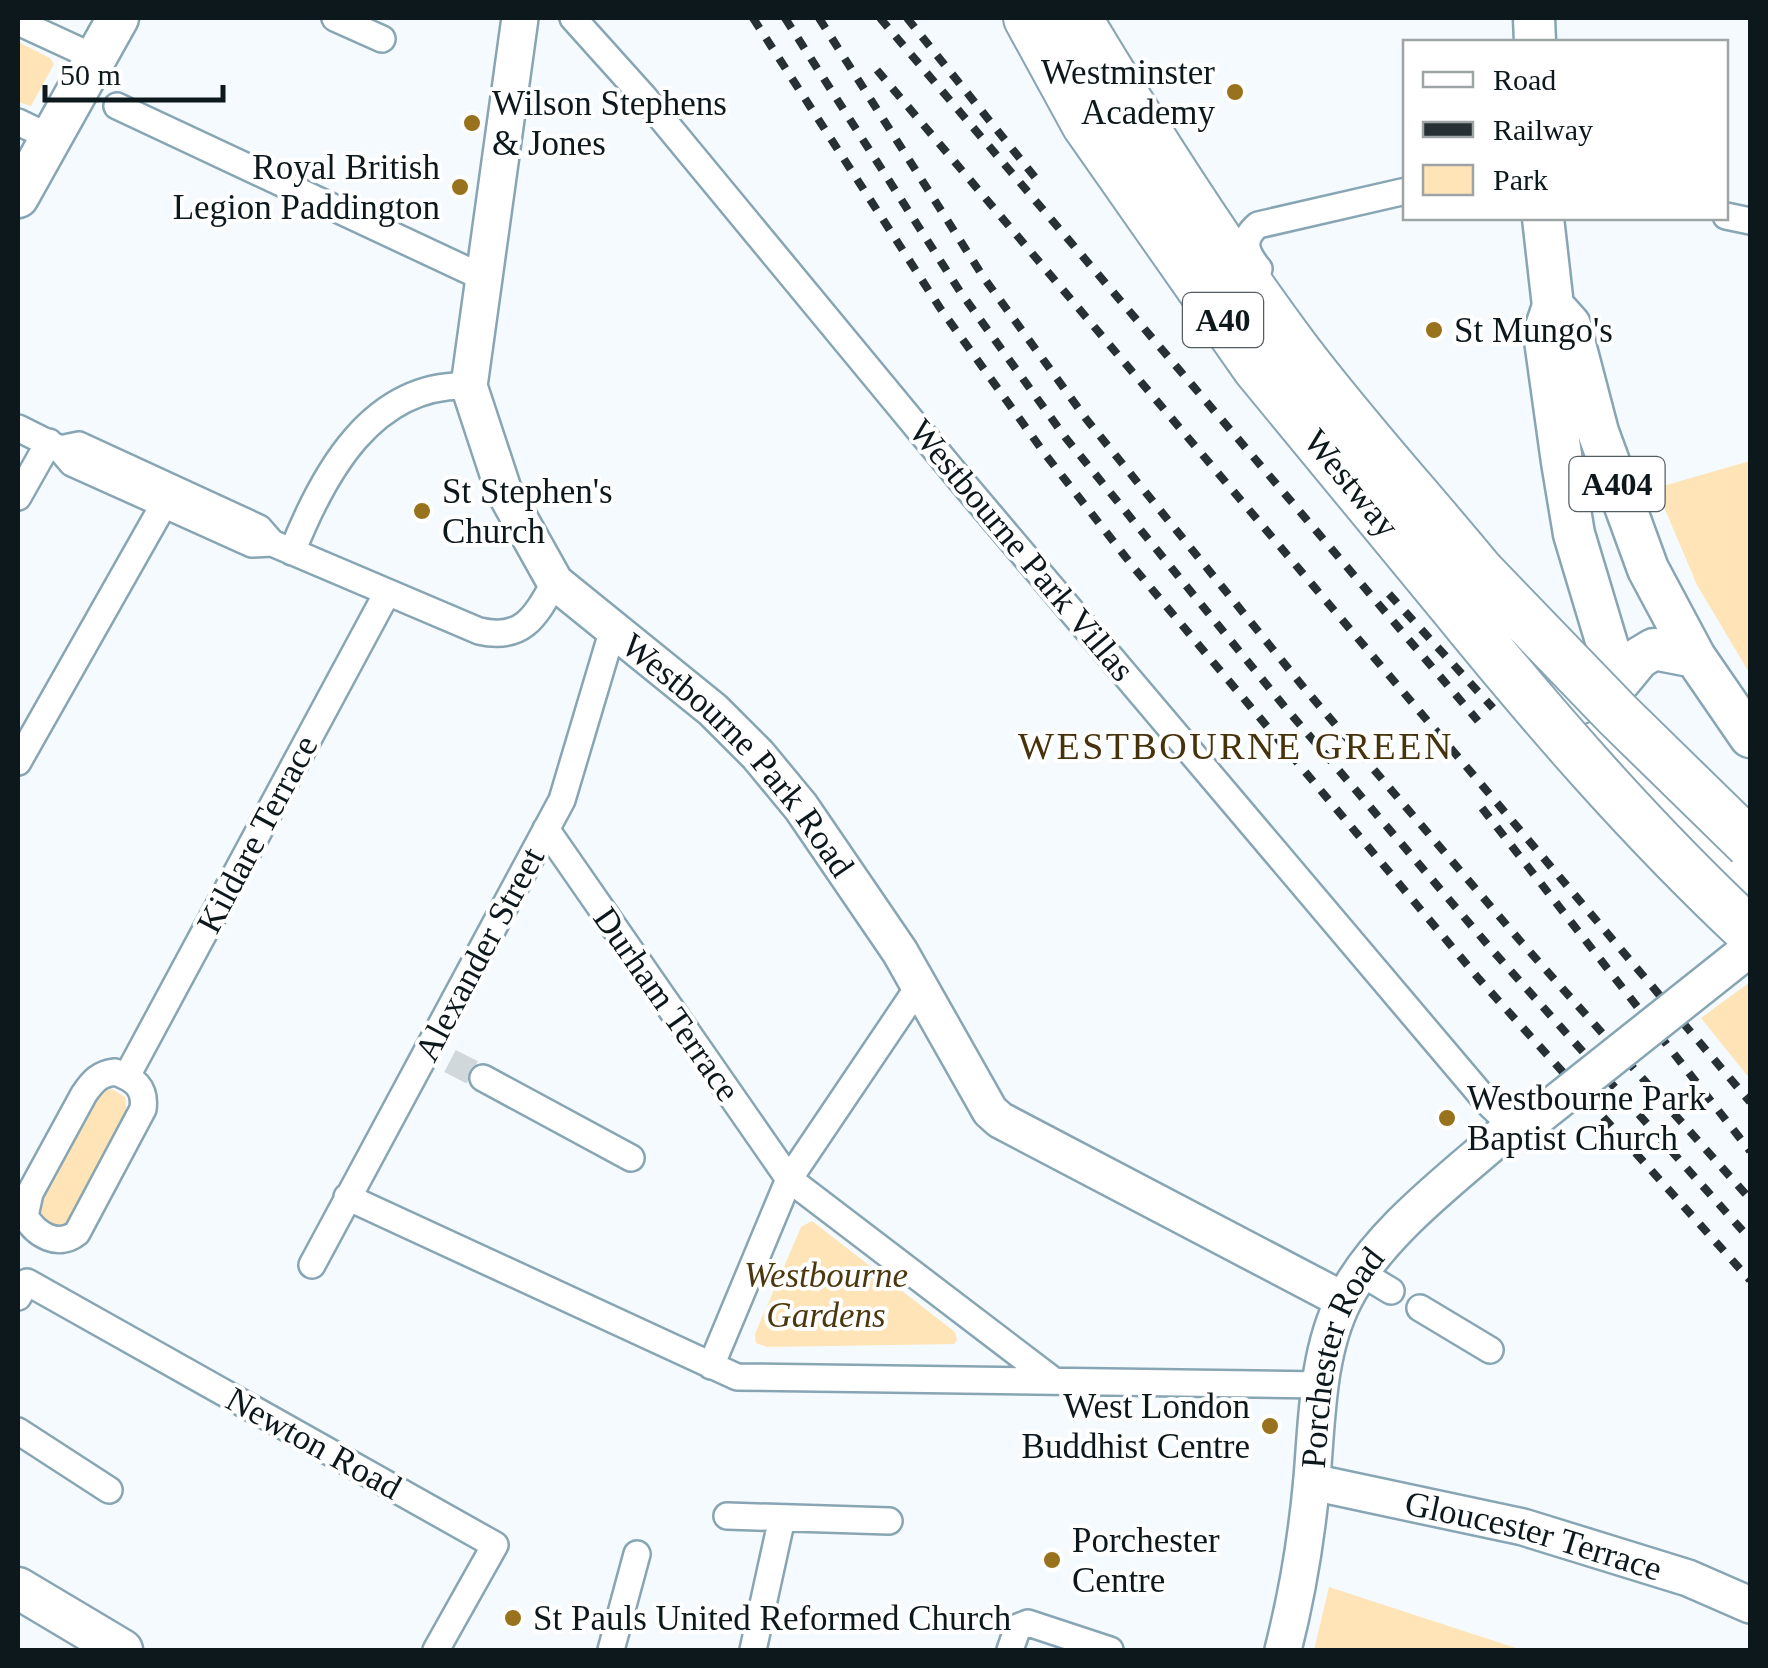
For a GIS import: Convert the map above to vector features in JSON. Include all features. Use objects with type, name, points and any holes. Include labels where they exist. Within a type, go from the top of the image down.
[{"type":"highway","name":"Westway","points":[[1028,18],[1086,124],[1257,368],[1464,587],[1607,704],[1750,844]]},
{"type":"highway","name":"Westway","points":[[1078,18],[1204,221],[1464,587],[1557,709],[1750,889]]},
{"type":"highway","name":"A40","points":[[1464,587],[1750,801]]},
{"type":"highway","name":"A40","points":[[1464,587],[1554,730],[1701,886],[1741,941]]},
{"type":"main road","points":[[18,197],[34,130],[96,58],[118,18]]},
{"type":"main road","name":"A404","points":[[1543,220],[1554,306],[1544,333],[1574,534],[1617,672],[1654,648],[1695,657]]},
{"type":"main road","name":"A404","points":[[1554,306],[1570,325],[1598,432],[1648,568],[1695,657],[1750,737]]},
{"type":"main road","points":[[18,1588],[97,1644]]},
{"type":"street","points":[[335,18],[382,39]]},
{"type":"street","name":"Westbourne Park Road","points":[[520,18],[468,386],[504,489],[555,582],[688,688],[758,755],[828,845],[900,952],[990,1111],[1000,1120],[1365,1288]]},
{"type":"street","name":"Westbourne Park Villas","points":[[573,18],[644,97],[1487,1102],[1512,1126]]},
{"type":"street","points":[[18,22],[96,58]]},
{"type":"street","points":[[116,106],[484,278]]},
{"type":"street","points":[[1353,385],[1248,256],[1245,242],[1258,225],[1403,191]]},
{"type":"street","points":[[282,547],[359,435],[390,408],[424,389],[468,386]]},
{"type":"street","points":[[18,428],[54,446],[72,462],[252,544],[282,547]]},
{"type":"street","points":[[54,446],[79,445],[132,468],[260,528],[282,547],[478,632],[500,636],[523,626],[539,610],[555,582]]},
{"type":"street","points":[[18,496],[54,446]]},
{"type":"street","points":[[18,762],[164,504]]},
{"type":"street","name":"Kildare Terrace","points":[[128,1076],[387,593]]},
{"type":"street","name":"Alexander Street","points":[[312,1265],[347,1197],[439,1055],[562,800],[612,629]]},
{"type":"street","name":"Durham Terrace","points":[[546,829],[788,1179]]},
{"type":"street","name":"Porchester Road","points":[[1283,1650],[1312,1482],[1330,1340],[1429,1199],[1512,1126],[1526,1102],[1741,941]]},
{"type":"street","points":[[711,1366],[788,1179],[919,986]]},
{"type":"street","points":[[104,1074],[128,1076],[142,1092],[142,1109],[83,1225],[70,1238],[59,1240],[37,1232],[25,1216],[30,1193],[84,1094],[104,1074]]},
{"type":"street","points":[[483,1078],[631,1158]]},
{"type":"street","points":[[788,1179],[1054,1381]]},
{"type":"street","points":[[347,1197],[737,1377],[1322,1384]]},
{"type":"street","name":"Newton Road","points":[[22,1290],[495,1545],[436,1650]]},
{"type":"street","points":[[1420,1308],[1490,1350]]},
{"type":"street","points":[[18,1431],[110,1490]]},
{"type":"street","name":"Gloucester Terrace","points":[[1312,1482],[1523,1527],[1688,1578],[1750,1605]]},
{"type":"street","points":[[727,1516],[781,1527],[890,1521]]},
{"type":"street","points":[[753,1650],[781,1527]]},
{"type":"street","points":[[611,1650],[637,1554]]},
{"type":"street","points":[[1010,1650],[1018,1627],[1028,1623],[1110,1650]]},
{"type":"green space","points":[[18,42],[50,58],[54,64],[31,106],[18,102]]},
{"type":"green space","points":[[1750,461],[1750,674],[1697,585],[1656,488]]},
{"type":"green space","points":[[1750,982],[1750,1079],[1701,1018]]},
{"type":"green space","points":[[112,1089],[125,1097],[127,1114],[72,1218],[60,1229],[47,1228],[35,1209],[90,1101]]},
{"type":"green space","name":"Westbourne Gardens","points":[[812,1221],[955,1332],[954,1344],[767,1347],[756,1343],[755,1334],[801,1227]]},
{"type":"green space","points":[[1329,1587],[1522,1650],[1314,1650]]},
{"type":"tunnel","points":[[450,1061],[483,1078]]},
{"type":"railway","points":[[753,18],[940,308],[1045,454],[1135,569],[1479,979],[1750,1280]]},
{"type":"railway","points":[[785,18],[961,293],[1065,437],[1284,706],[1493,951],[1750,1239]]},
{"type":"railway","points":[[819,18],[984,278],[1087,420],[1305,689],[1522,943],[1750,1199]]},
{"type":"railway","points":[[880,18],[1478,721]]},
{"type":"railway","points":[[907,18],[1042,186]]},
{"type":"railway","points":[[877,70],[1750,1102]]},
{"type":"railway","points":[[1389,594],[1493,708]]},
{"type":"railway","points":[[1482,808],[1750,1151]]},
{"type":"place","name":"Westminster Academy","points":[[1235,92]]},
{"type":"place","name":"Wilson Stephens & Jones","points":[[472,123]]},
{"type":"place","name":"Royal British Legion Paddington","points":[[460,187]]},
{"type":"place","name":"St Mungo's","points":[[1434,330]]},
{"type":"place","name":"St Stephen's Church","points":[[422,511]]},
{"type":"place","name":"Westbourne Park Baptist Church","points":[[1447,1118]]},
{"type":"place","name":"West London Buddhist Centre","points":[[1270,1426]]},
{"type":"place","name":"Porchester Centre","points":[[1052,1560]]},
{"type":"place","name":"St Pauls United Reformed Church","points":[[513,1618]]},
{"type":"district","name":"WESTBOURNE GREEN","points":[[1236,746]]}]
